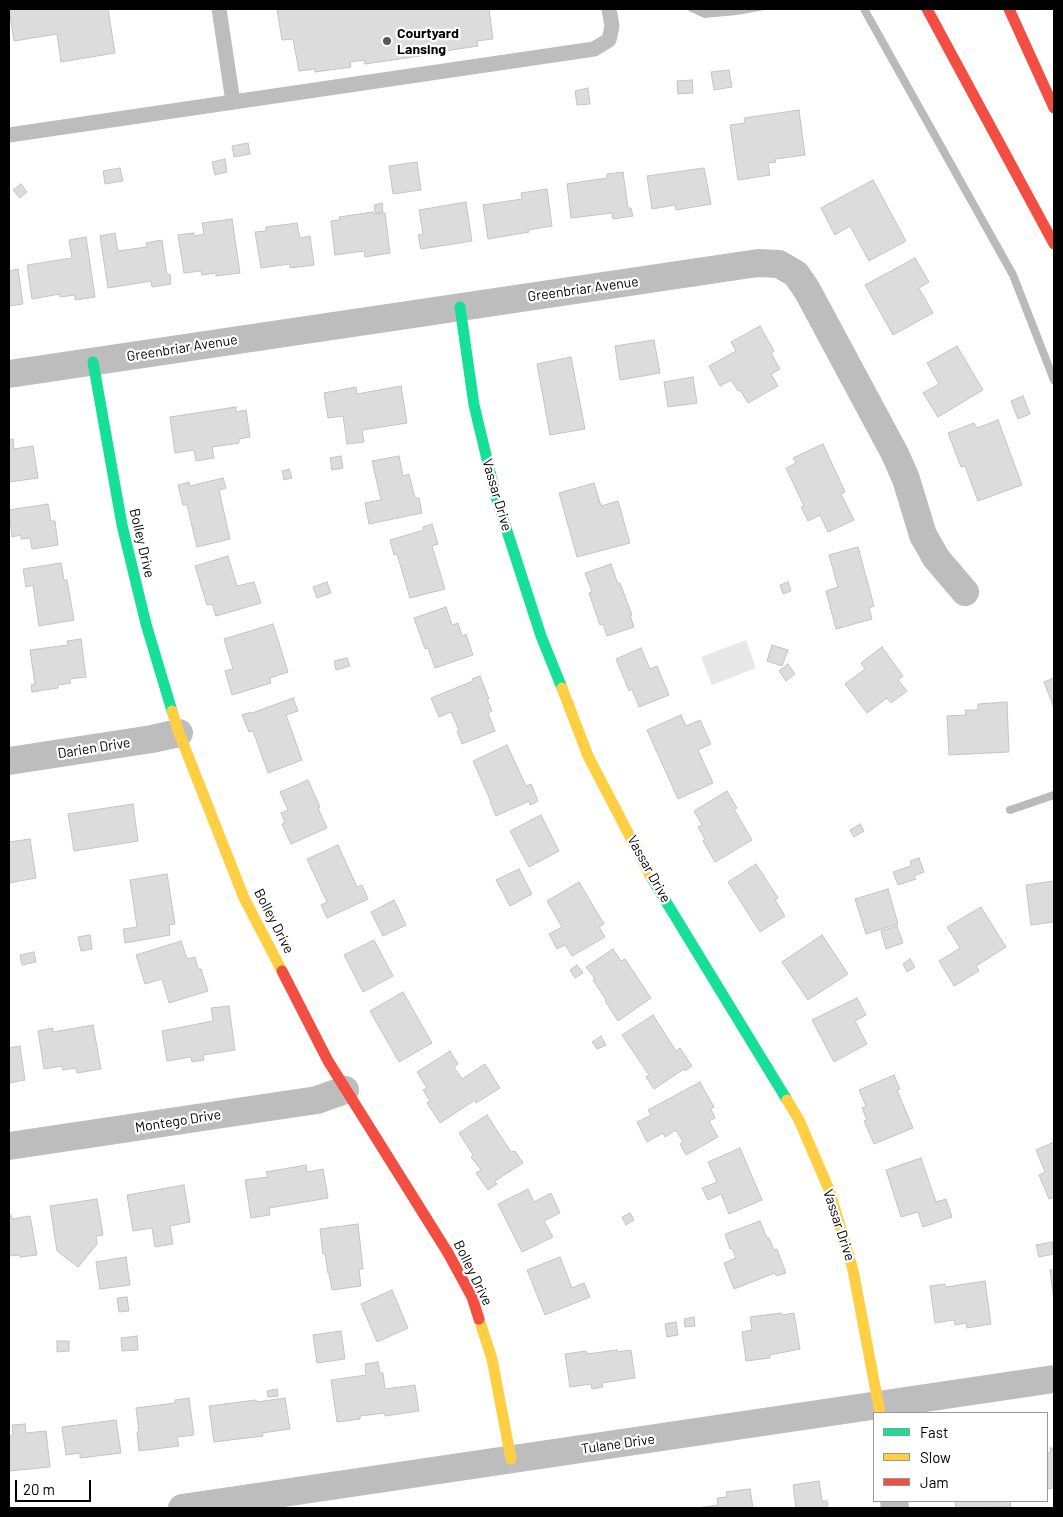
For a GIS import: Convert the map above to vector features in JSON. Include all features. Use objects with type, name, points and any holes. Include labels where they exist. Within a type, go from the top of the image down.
[{"type":"main road","points":[[927,9],[1054,244]]},
{"type":"main road","points":[[1009,9],[1054,108]]},
{"type":"main road","name":"Vassar Drive","points":[[460,307],[474,405],[496,497],[541,636],[588,756],[651,876],[798,1120],[830,1192],[853,1270],[879,1409]]},
{"type":"main road","name":"Bolley Drive","points":[[93,362],[122,525],[146,624],[179,733],[244,898],[328,1061],[448,1252],[472,1297],[492,1359],[511,1459]]},
{"type":"street","name":"Greenbriar Avenue","points":[[9,374],[758,263],[779,264],[796,274],[807,290],[895,454],[906,479],[923,536],[936,558],[965,592]]},
{"type":"street","name":"Darien Drive","points":[[9,761],[152,739],[179,733]]},
{"type":"street","name":"Montego Drive","points":[[9,1146],[317,1100],[345,1090]]},
{"type":"street","name":"Tulane Drive","points":[[182,1508],[248,1503],[511,1459],[879,1409],[1054,1378]]},
{"type":"lane","points":[[219,9],[233,102]]},
{"type":"lane","points":[[9,136],[594,49],[609,40],[612,26],[609,9]]},
{"type":"shaded area","points":[[687,9],[770,9],[704,18]]},
{"type":"shaded area","points":[[746,640],[756,668],[712,685],[701,657]]},
{"type":"building","points":[[9,9],[108,9],[115,53],[61,62],[57,34],[14,41]]},
{"type":"building","name":"Courtyard Lansing","points":[[277,9],[489,9],[493,39],[477,41],[478,46],[445,51],[444,48],[433,49],[433,54],[365,64],[364,60],[350,62],[351,67],[315,72],[315,69],[299,71],[293,39],[282,40]]},
{"type":"building","points":[[729,70],[732,87],[714,90],[711,72]]},
{"type":"building","points":[[692,80],[693,93],[678,94],[677,81]]},
{"type":"building","points":[[588,88],[590,104],[577,105],[575,91]]},
{"type":"building","points":[[799,110],[805,155],[775,159],[776,162],[768,163],[770,175],[738,180],[730,125],[745,123],[744,118]]},
{"type":"building","points":[[248,143],[250,154],[234,157],[232,146]]},
{"type":"building","points":[[225,159],[227,172],[215,175],[212,162]]},
{"type":"building","points":[[417,162],[421,190],[393,194],[389,166]]},
{"type":"building","points":[[120,168],[123,181],[105,184],[103,171]]},
{"type":"building","points":[[704,168],[711,204],[676,210],[675,205],[652,209],[647,176]]},
{"type":"building","points":[[623,172],[628,208],[631,208],[633,216],[613,219],[612,213],[571,218],[567,184],[607,178],[607,174]]},
{"type":"building","points":[[873,180],[906,241],[869,261],[850,226],[835,235],[821,208]]},
{"type":"building","points":[[21,184],[27,192],[20,198],[13,190]]},
{"type":"building","points":[[547,189],[552,226],[488,239],[483,205],[522,199],[521,193]]},
{"type":"building","points":[[466,202],[472,241],[421,249],[418,235],[423,234],[419,210]]},
{"type":"building","points":[[382,203],[383,212],[375,213],[374,205]]},
{"type":"building","points":[[373,212],[374,214],[385,213],[390,253],[365,257],[364,251],[335,255],[331,221],[340,220],[339,217]]},
{"type":"building","points":[[232,219],[240,273],[216,276],[216,273],[202,275],[201,271],[184,273],[178,235],[194,233],[194,236],[204,234],[202,223]]},
{"type":"building","points":[[297,223],[300,238],[310,236],[314,265],[290,268],[290,264],[261,268],[255,232],[266,231],[266,227]]},
{"type":"building","points":[[115,233],[118,251],[147,247],[146,243],[162,240],[167,275],[170,274],[171,284],[152,287],[151,281],[108,288],[100,236]]},
{"type":"building","points":[[86,237],[95,297],[75,300],[75,295],[60,297],[60,294],[32,299],[27,265],[72,258],[69,240]]},
{"type":"building","points":[[915,258],[929,282],[919,288],[933,313],[893,335],[865,285]]},
{"type":"building","points":[[18,269],[23,304],[9,306],[9,271]]},
{"type":"building","points":[[760,326],[774,351],[771,353],[780,369],[771,374],[778,386],[748,403],[731,380],[720,386],[709,366],[736,351],[731,342]]},
{"type":"building","points":[[654,340],[660,373],[620,380],[615,346]]},
{"type":"building","points":[[957,346],[983,390],[938,417],[923,393],[939,384],[927,363]]},
{"type":"building","points":[[571,357],[585,429],[550,435],[537,364]]},
{"type":"building","points":[[693,377],[697,403],[668,407],[664,382]]},
{"type":"building","points":[[401,386],[407,423],[362,430],[364,442],[347,444],[343,416],[328,418],[324,393],[356,387],[357,394]]},
{"type":"building","points":[[1023,396],[1030,414],[1018,419],[1011,401]]},
{"type":"building","points":[[236,407],[236,412],[246,410],[250,437],[239,439],[239,443],[212,447],[214,458],[196,461],[194,450],[175,453],[170,417]]},
{"type":"building","points":[[998,420],[1022,485],[978,501],[965,466],[961,467],[948,433],[974,423],[977,428]]},
{"type":"building","points":[[13,439],[14,449],[33,446],[38,478],[9,482],[9,440]]},
{"type":"building","points":[[823,444],[845,492],[841,494],[854,520],[828,532],[820,515],[808,521],[801,507],[804,506],[786,468],[796,463],[793,458]]},
{"type":"building","points":[[341,456],[343,468],[332,470],[330,458]]},
{"type":"building","points":[[399,456],[403,476],[409,474],[415,498],[419,498],[422,513],[369,524],[365,503],[381,500],[372,461]]},
{"type":"building","points":[[289,469],[292,478],[284,480],[282,471]]},
{"type":"building","points":[[223,478],[226,488],[219,490],[230,539],[197,547],[187,505],[183,505],[178,485],[189,482],[190,486]]},
{"type":"building","points":[[594,483],[601,506],[618,501],[630,543],[577,557],[559,493]]},
{"type":"building","points":[[48,504],[51,521],[55,521],[58,545],[32,549],[30,538],[21,539],[21,535],[12,537],[9,510]]},
{"type":"building","points":[[432,524],[438,544],[432,546],[445,589],[410,598],[397,554],[394,555],[390,540],[424,530],[423,527]]},
{"type":"building","points":[[858,547],[874,606],[869,608],[872,619],[836,629],[826,591],[838,587],[829,555]]},
{"type":"building","points":[[228,556],[237,586],[254,582],[261,603],[216,616],[212,604],[207,605],[195,566]]},
{"type":"building","points":[[61,563],[64,580],[67,580],[74,620],[39,626],[33,585],[26,587],[23,569]]},
{"type":"building","points":[[611,564],[632,615],[630,615],[634,627],[607,636],[603,624],[600,625],[589,593],[592,592],[585,573]]},
{"type":"building","points":[[327,582],[331,593],[317,598],[313,587]]},
{"type":"building","points":[[788,582],[791,591],[783,594],[780,585]]},
{"type":"building","points":[[446,607],[452,625],[458,623],[462,636],[466,634],[473,655],[435,668],[428,648],[425,649],[414,618]]},
{"type":"building","points":[[273,624],[288,672],[270,678],[271,683],[232,695],[225,671],[233,669],[224,639]]},
{"type":"building","points":[[81,639],[86,677],[69,679],[71,683],[58,685],[58,688],[32,692],[31,685],[35,684],[30,650],[68,645],[67,641]]},
{"type":"building","points":[[772,645],[788,650],[782,666],[767,661]]},
{"type":"building","points":[[882,647],[903,676],[898,680],[907,691],[891,703],[887,698],[867,713],[845,684],[865,669],[861,663]]},
{"type":"building","points":[[641,648],[650,669],[657,666],[669,695],[639,707],[632,689],[629,691],[616,659]]},
{"type":"building","points":[[347,658],[350,666],[336,670],[334,661]]},
{"type":"building","points":[[788,664],[795,674],[786,681],[779,671]]},
{"type":"building","points":[[480,676],[489,699],[487,699],[492,711],[488,713],[495,731],[462,744],[457,731],[459,730],[451,712],[439,717],[431,698],[473,681],[472,679]]},
{"type":"building","points":[[1054,678],[1054,708],[1044,682]]},
{"type":"building","points":[[293,698],[298,711],[286,715],[302,760],[268,773],[253,731],[249,732],[242,715]]},
{"type":"building","points":[[1007,702],[1009,752],[949,755],[947,716],[966,715],[965,710],[978,710],[978,704]]},
{"type":"building","points":[[681,715],[686,726],[700,720],[711,744],[698,750],[713,783],[678,799],[647,730]]},
{"type":"building","points":[[507,745],[526,786],[531,784],[538,801],[530,805],[529,801],[496,816],[473,761]]},
{"type":"building","points":[[308,780],[327,828],[291,844],[282,824],[285,823],[281,813],[288,810],[280,792]]},
{"type":"building","points":[[727,791],[737,808],[734,809],[752,840],[715,862],[703,841],[705,839],[698,827],[702,825],[694,811]]},
{"type":"building","points":[[133,804],[138,841],[74,851],[68,814]]},
{"type":"building","points":[[541,815],[559,851],[529,867],[510,831]]},
{"type":"building","points":[[860,824],[864,831],[854,837],[850,830]]},
{"type":"building","points":[[30,839],[36,878],[9,883],[9,842]]},
{"type":"building","points":[[338,845],[357,887],[362,885],[368,899],[327,918],[321,905],[327,902],[307,859]]},
{"type":"building","points":[[919,858],[924,872],[914,876],[916,879],[898,885],[893,872],[911,866],[910,861]]},
{"type":"building","points":[[756,864],[778,898],[775,900],[785,916],[760,932],[728,882]]},
{"type":"building","points":[[519,869],[532,894],[510,906],[496,880]]},
{"type":"building","points":[[167,874],[175,924],[169,925],[170,935],[125,943],[123,929],[137,927],[130,880]]},
{"type":"building","points":[[1054,881],[1054,922],[1031,925],[1026,885]]},
{"type":"building","points":[[579,882],[604,924],[599,927],[605,937],[572,956],[565,945],[557,949],[549,934],[562,927],[547,901]]},
{"type":"building","points":[[888,889],[898,924],[866,934],[855,899]]},
{"type":"building","points":[[394,900],[406,925],[383,936],[371,912]]},
{"type":"building","points":[[981,907],[1006,947],[976,966],[979,971],[954,986],[939,961],[960,948],[947,927]]},
{"type":"building","points":[[897,926],[903,943],[886,949],[881,931]]},
{"type":"building","points":[[90,935],[92,949],[81,951],[78,937]]},
{"type":"building","points":[[822,935],[848,974],[808,1000],[782,962]]},
{"type":"building","points":[[374,940],[393,976],[363,992],[344,955]]},
{"type":"building","points":[[181,941],[187,959],[195,957],[208,991],[169,1003],[162,979],[145,984],[136,955]]},
{"type":"building","points":[[613,949],[621,961],[625,959],[651,998],[618,1021],[593,980],[595,979],[586,967]]},
{"type":"building","points":[[34,952],[36,962],[22,965],[20,955]]},
{"type":"building","points":[[910,959],[915,967],[907,972],[903,964]]},
{"type":"building","points":[[577,965],[583,973],[575,978],[570,970]]},
{"type":"building","points":[[403,992],[432,1043],[399,1062],[370,1011]]},
{"type":"building","points":[[857,998],[866,1015],[855,1021],[867,1044],[834,1062],[812,1020]]},
{"type":"building","points":[[229,1006],[235,1050],[203,1055],[204,1060],[192,1062],[191,1057],[167,1061],[162,1031],[213,1021],[211,1008]]},
{"type":"building","points":[[653,1015],[676,1051],[680,1048],[692,1066],[685,1071],[684,1069],[654,1089],[646,1077],[649,1075],[622,1035]]},
{"type":"building","points":[[93,1025],[101,1069],[77,1073],[76,1068],[63,1070],[62,1066],[44,1069],[38,1031],[53,1028],[53,1032]]},
{"type":"building","points":[[601,1036],[606,1045],[597,1049],[592,1042]]},
{"type":"building","points":[[20,1046],[25,1080],[9,1083],[9,1048]]},
{"type":"building","points":[[450,1051],[458,1064],[454,1067],[462,1079],[485,1064],[500,1088],[476,1103],[475,1100],[440,1123],[427,1103],[430,1101],[423,1090],[427,1088],[417,1072]]},
{"type":"building","points":[[894,1075],[900,1089],[897,1090],[913,1128],[874,1144],[864,1121],[867,1120],[862,1108],[866,1106],[859,1090]]},
{"type":"building","points":[[700,1082],[714,1107],[711,1109],[715,1118],[709,1121],[718,1137],[686,1155],[680,1144],[683,1142],[676,1130],[665,1137],[663,1133],[647,1142],[637,1122],[651,1115],[648,1110]]},
{"type":"building","points":[[487,1115],[511,1152],[515,1151],[523,1163],[495,1181],[497,1184],[488,1190],[476,1173],[481,1170],[471,1157],[473,1155],[459,1133]]},
{"type":"building","points":[[1054,1142],[1054,1197],[1049,1199],[1039,1175],[1045,1172],[1036,1150]]},
{"type":"building","points":[[740,1148],[762,1200],[729,1214],[721,1194],[708,1200],[702,1188],[717,1182],[708,1162]]},
{"type":"building","points":[[921,1158],[936,1202],[946,1199],[952,1217],[923,1227],[918,1212],[901,1217],[886,1170]]},
{"type":"building","points":[[306,1165],[307,1172],[323,1169],[328,1198],[269,1208],[270,1215],[251,1218],[245,1180],[268,1177],[266,1172]]},
{"type":"building","points":[[184,1185],[190,1222],[170,1226],[173,1244],[155,1247],[152,1228],[133,1231],[127,1195]]},
{"type":"building","points":[[528,1189],[534,1202],[551,1193],[560,1213],[544,1221],[553,1237],[522,1252],[498,1204]]},
{"type":"building","points":[[97,1199],[103,1235],[96,1236],[97,1244],[78,1267],[57,1251],[50,1206]]},
{"type":"building","points":[[630,1213],[634,1220],[626,1225],[622,1217]]},
{"type":"building","points":[[9,1215],[11,1215],[12,1219],[30,1216],[37,1255],[9,1256]]},
{"type":"building","points":[[760,1221],[774,1250],[777,1249],[786,1273],[776,1276],[775,1273],[734,1289],[724,1263],[736,1258],[732,1248],[730,1249],[725,1234]]},
{"type":"building","points":[[358,1224],[363,1269],[359,1269],[361,1286],[332,1290],[325,1254],[323,1254],[320,1229]]},
{"type":"building","points":[[1052,1242],[1054,1254],[1039,1257],[1036,1245]]},
{"type":"building","points":[[126,1257],[130,1285],[100,1289],[96,1262]]},
{"type":"building","points":[[560,1257],[572,1288],[584,1283],[590,1297],[545,1315],[527,1270]]},
{"type":"building","points":[[1050,1270],[1054,1270],[1054,1300]]},
{"type":"building","points":[[985,1281],[991,1324],[967,1328],[966,1323],[955,1325],[954,1320],[935,1323],[930,1286],[945,1284],[946,1287]]},
{"type":"building","points":[[392,1290],[408,1328],[377,1342],[361,1304]]},
{"type":"building","points":[[127,1297],[129,1311],[119,1312],[117,1298]]},
{"type":"building","points":[[781,1313],[782,1315],[794,1313],[800,1349],[770,1355],[770,1358],[746,1361],[742,1332],[752,1330],[750,1317]]},
{"type":"building","points":[[694,1317],[695,1326],[685,1327],[684,1319]]},
{"type":"building","points":[[676,1322],[678,1335],[667,1337],[665,1324]]},
{"type":"building","points":[[341,1331],[345,1359],[317,1363],[313,1335]]},
{"type":"building","points":[[137,1336],[138,1350],[122,1351],[121,1338]]},
{"type":"building","points":[[57,1341],[69,1341],[69,1351],[57,1352]]},
{"type":"building","points":[[617,1350],[617,1352],[631,1350],[635,1378],[602,1383],[603,1387],[592,1389],[591,1384],[570,1387],[565,1354],[586,1351],[587,1354]]},
{"type":"building","points":[[378,1362],[380,1373],[383,1373],[385,1389],[415,1385],[419,1411],[385,1416],[385,1413],[360,1416],[360,1419],[337,1422],[331,1380],[366,1375],[365,1364]]},
{"type":"building","points":[[277,1389],[278,1396],[268,1397],[267,1391]]},
{"type":"building","points":[[189,1398],[194,1435],[177,1437],[179,1446],[139,1451],[136,1408],[175,1403],[175,1400]]},
{"type":"building","points":[[285,1398],[290,1429],[262,1433],[263,1436],[214,1442],[209,1406]]},
{"type":"building","points":[[116,1420],[121,1453],[80,1458],[80,1453],[66,1455],[62,1427]]},
{"type":"building","points":[[25,1424],[26,1433],[46,1431],[50,1467],[9,1471],[9,1436],[13,1435],[12,1425]]},
{"type":"building","points":[[1050,1448],[1054,1448],[1054,1488],[1048,1489],[1048,1453],[1051,1452]]},
{"type":"building","points":[[819,1481],[822,1501],[827,1501],[828,1508],[796,1508],[793,1485]]},
{"type":"building","points":[[750,1489],[753,1508],[697,1508],[718,1505],[717,1498],[727,1497],[726,1492]]},
{"type":"building","points":[[955,1502],[1010,1502],[1011,1507],[956,1508]]},
{"type":"waterway","points":[[864,9],[1013,275],[1054,380]]},
{"type":"waterway","points":[[1010,810],[1054,795]]},
{"type":"traffic: fast","points":[[460,307],[474,405],[496,497],[541,636],[562,688]]},
{"type":"traffic: fast","points":[[93,362],[122,525],[146,624],[172,711]]},
{"type":"traffic: fast","points":[[651,877],[787,1100]]},
{"type":"traffic: slow","points":[[562,688],[588,756],[651,877]]},
{"type":"traffic: slow","points":[[172,711],[244,898],[282,971]]},
{"type":"traffic: slow","points":[[787,1100],[799,1120],[830,1192],[853,1270],[880,1412]]},
{"type":"traffic: slow","points":[[479,1319],[492,1359],[511,1459]]},
{"type":"traffic: jam","points":[[927,9],[1054,244]]},
{"type":"traffic: jam","points":[[1009,9],[1054,108]]},
{"type":"traffic: jam","points":[[282,971],[328,1061],[448,1253],[472,1297],[479,1319]]},
{"type":"place","name":"Courtyard Lansing","points":[[387,41]]}]
